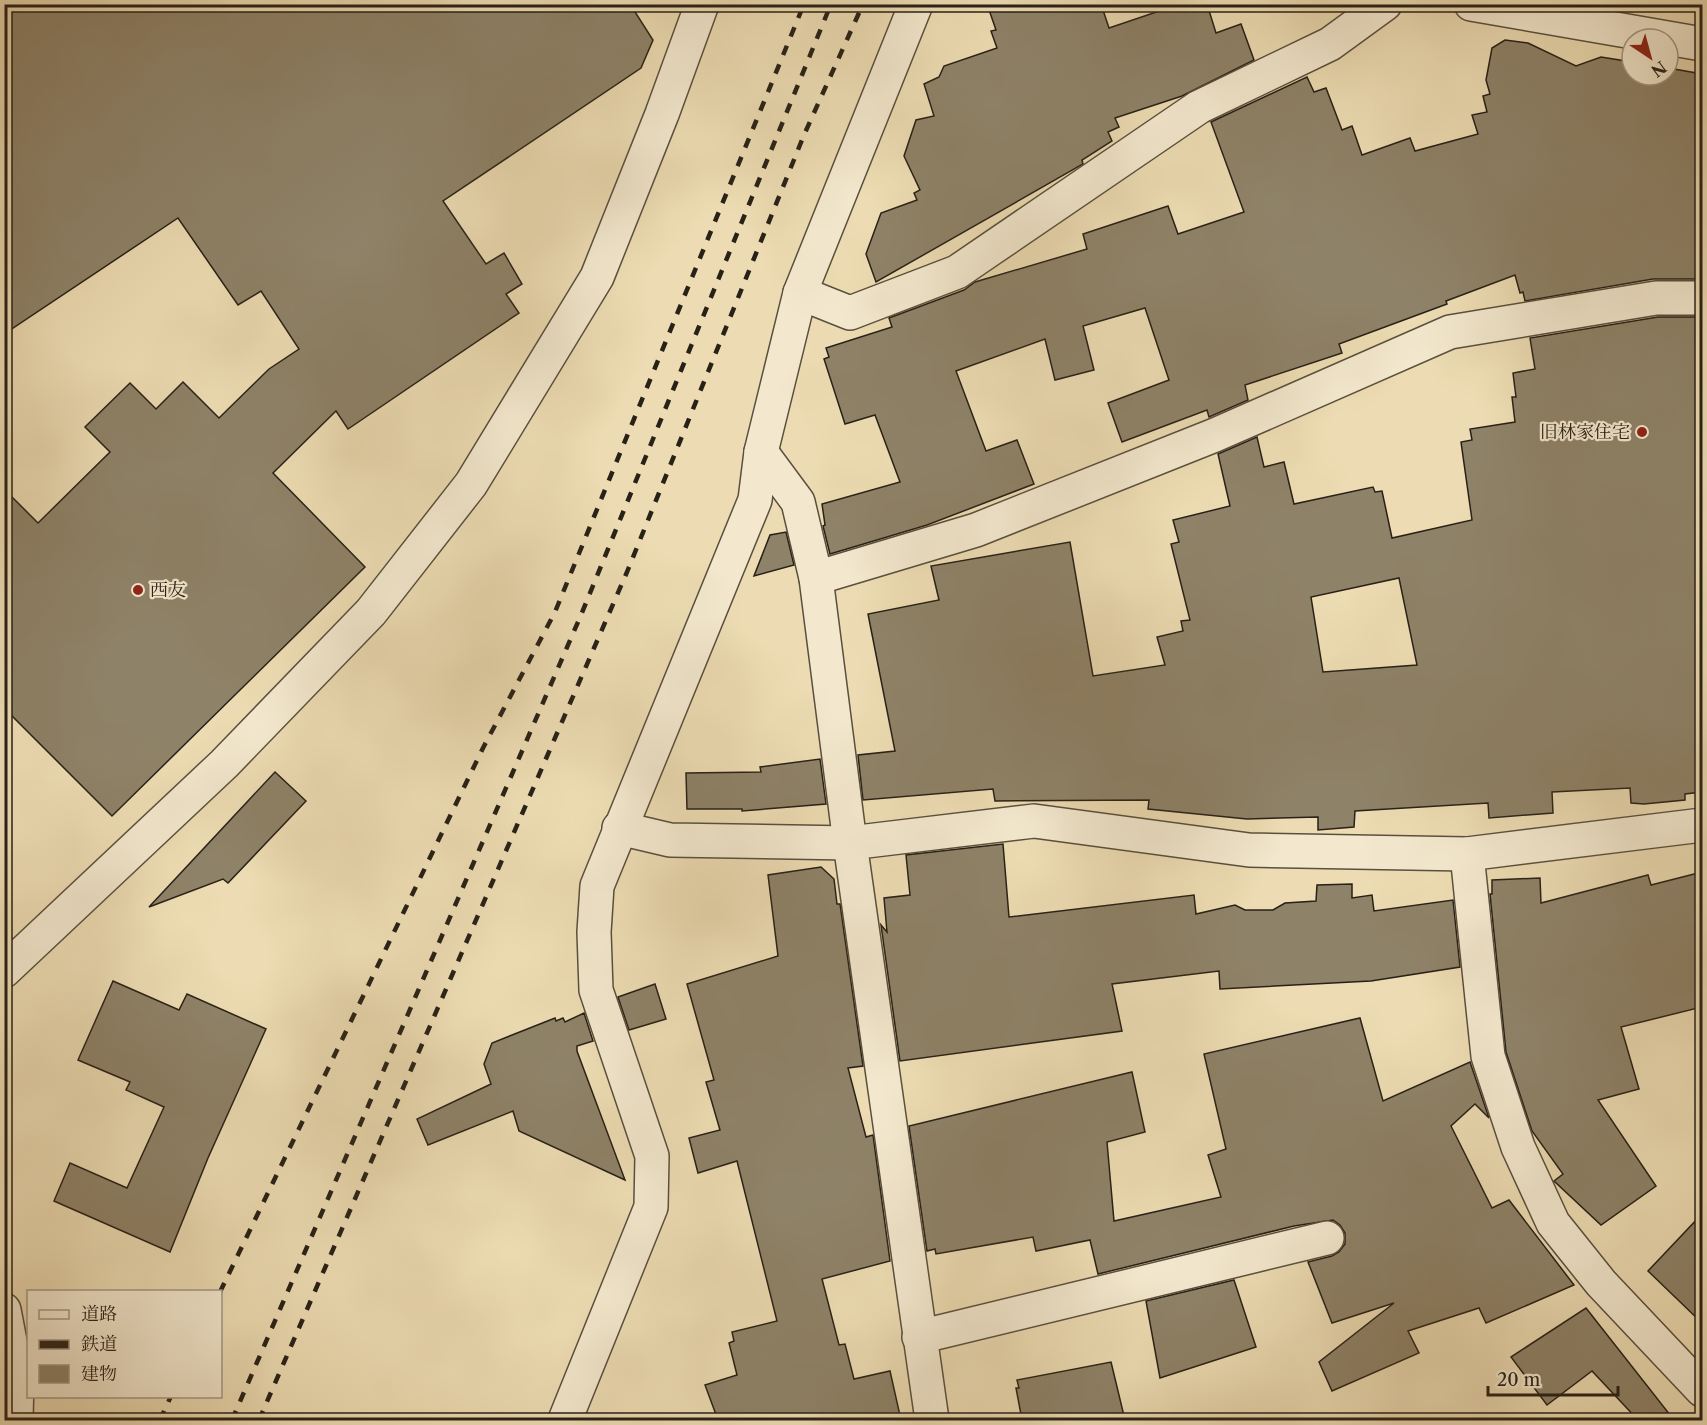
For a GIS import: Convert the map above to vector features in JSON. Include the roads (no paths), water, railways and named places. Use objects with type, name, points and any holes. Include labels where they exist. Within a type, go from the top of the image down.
[{"type":"street","points":[[4,971],[224,764],[371,612],[471,484],[597,277],[662,114],[702,4]]},
{"type":"street","points":[[565,1420],[651,1207],[652,1156],[596,990],[594,932],[597,886],[755,500],[761,452],[800,293],[916,4]]},
{"type":"street","points":[[800,293],[850,313],[957,272],[1199,107],[1330,44],[1385,4]]},
{"type":"street","points":[[1471,4],[1702,44]]},
{"type":"street","points":[[816,578],[976,530],[1215,435],[1450,332],[1656,298],[1702,298]]},
{"type":"street","points":[[761,452],[798,502],[816,578],[850,843],[932,1420]]},
{"type":"street","points":[[619,828],[670,840],[850,843],[1034,821],[1249,850],[1467,854],[1702,825]]},
{"type":"street","points":[[1467,854],[1488,1056],[1518,1147],[1553,1223],[1601,1283],[1702,1390]]},
{"type":"street","points":[[919,1337],[1328,1238]]},
{"type":"street","points":[[4,1310],[17,1378],[16,1420]]},
{"type":"railway","points":[[221,1290],[483,748],[555,612],[804,4]]},
{"type":"railway","points":[[232,1420],[581,615],[831,4]]},
{"type":"railway","points":[[259,1420],[627,572],[804,135],[863,4]]},
{"type":"railway","points":[[160,1420],[170,1398]]},
{"type":"place","name":"旧林家住宅","points":[[1642,432]]},
{"type":"place","name":"西友","points":[[138,590]]}]
